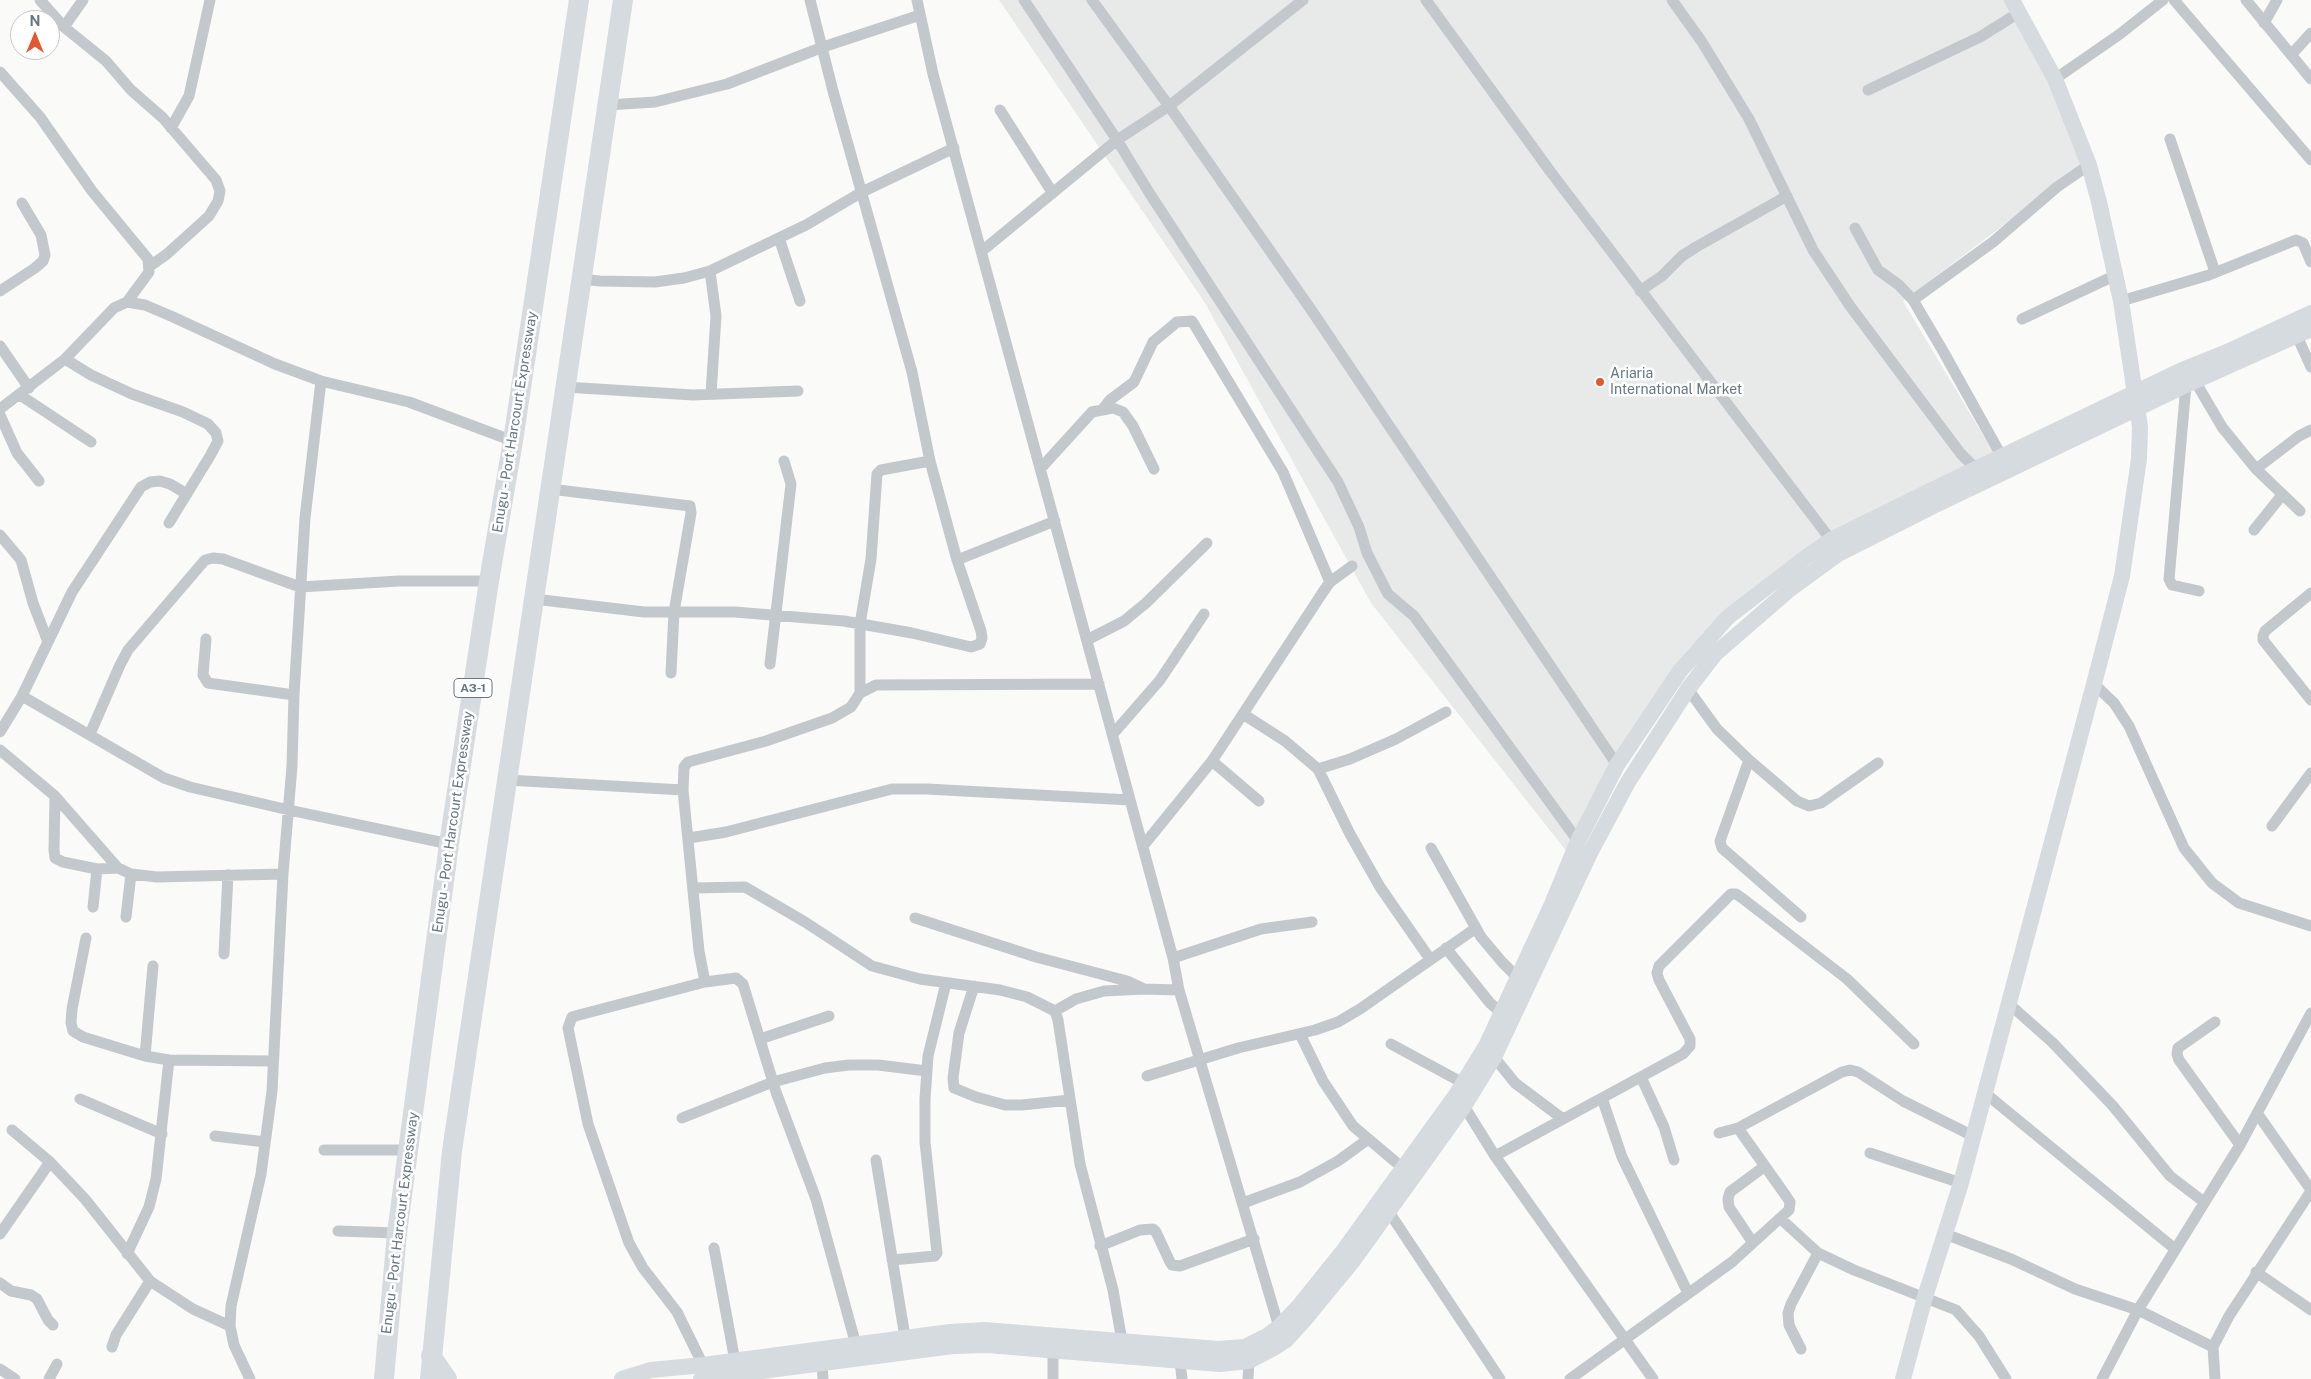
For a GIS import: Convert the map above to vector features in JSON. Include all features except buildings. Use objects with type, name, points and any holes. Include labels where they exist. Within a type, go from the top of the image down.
[{"type":"highway","name":"Enugu - Port Harcourt Expressway","points":[[384,1379],[397,1233],[449,844],[489,581],[513,441],[579,0]]},
{"type":"highway","points":[[430,1379],[452,1151],[623,0]]},
{"type":"highway","points":[[431,1356],[447,1379]]},
{"type":"main road","points":[[1903,1379],[1924,1297],[1961,1182],[2122,576],[2139,459],[2140,427],[2121,301],[2089,165],[2055,79],[2016,6]]},
{"type":"main road","points":[[622,1379],[651,1370],[702,1372],[822,1371],[953,1346],[987,1345],[1220,1364],[1249,1361],[1272,1349],[1292,1333],[1352,1262],[1464,1106],[1494,1057],[1582,871],[1628,782],[1688,689],[1715,654],[1790,589],[1838,554],[2311,313]]},
{"type":"main road","points":[[702,1372],[735,1361],[905,1337],[985,1330],[1218,1349],[1245,1347],[1279,1327],[1344,1250],[1404,1169],[1486,1046],[1552,904],[1578,842],[1617,765],[1680,671],[1728,617],[1831,540],[2002,456],[2135,402],[2190,383],[2304,332]]},
{"type":"street","points":[[40,0],[64,27],[106,61],[131,90],[171,128],[216,180],[220,191],[218,201],[209,216],[167,254],[150,266],[146,277],[127,302]]},
{"type":"street","points":[[64,27],[83,0]]},
{"type":"street","points":[[171,128],[189,96],[210,0]]},
{"type":"street","points":[[534,599],[644,612],[735,612],[774,615],[860,624],[971,646],[980,644],[982,638],[981,631],[957,560],[930,461],[912,372],[833,91],[810,0]]},
{"type":"street","points":[[917,0],[933,74],[1143,846],[1173,958],[1179,990],[1254,1239],[1265,1286],[1279,1327]]},
{"type":"street","points":[[1024,0],[1117,140],[1338,482],[1359,527],[1366,553],[1388,594],[1414,616],[1578,842]]},
{"type":"street","points":[[1092,0],[1169,106],[1317,319],[1617,765]]},
{"type":"street","points":[[982,251],[1117,140],[1169,106],[1303,0]]},
{"type":"street","points":[[1426,0],[1640,290],[1831,540]]},
{"type":"street","points":[[1672,0],[1702,42],[1749,119],[1814,250],[1850,306],[1961,454],[1976,469]]},
{"type":"street","points":[[2055,79],[2120,34],[2163,0]]},
{"type":"street","points":[[2174,0],[2311,160]]},
{"type":"street","points":[[2246,0],[2311,79]]},
{"type":"street","points":[[2264,23],[2277,0]]},
{"type":"street","points":[[1868,90],[1980,37],[2016,6]]},
{"type":"street","points":[[607,105],[655,102],[727,84],[823,47],[920,14]]},
{"type":"street","points":[[2291,55],[2311,33]]},
{"type":"street","points":[[0,72],[40,117],[92,190],[148,259],[150,266]]},
{"type":"street","points":[[1000,110],[1052,192]]},
{"type":"street","points":[[2170,139],[2215,272]]},
{"type":"street","points":[[581,279],[655,282],[684,278],[710,271],[806,225],[862,192],[954,148]]},
{"type":"street","points":[[1912,300],[1993,242],[2058,187],[2089,165]]},
{"type":"street","points":[[1640,290],[1662,276],[1682,256],[1696,247],[1787,196]]},
{"type":"street","points":[[0,291],[35,268],[43,261],[45,255],[41,235],[22,203]]},
{"type":"street","points":[[1855,228],[1878,270],[1899,285],[1912,300],[2002,456]]},
{"type":"street","points":[[779,238],[800,301]]},
{"type":"street","points":[[2121,301],[2215,272],[2296,240],[2303,243],[2311,262]]},
{"type":"street","points":[[710,271],[716,316],[711,394]]},
{"type":"street","points":[[2022,320],[2116,275]]},
{"type":"street","points":[[0,409],[65,359],[103,318],[119,304],[127,302],[152,308],[275,364],[322,382],[409,402],[513,441]]},
{"type":"street","points":[[1103,409],[1110,400],[1134,382],[1153,342],[1177,322],[1192,321],[1283,472],[1330,582]]},
{"type":"street","points":[[2304,332],[2311,368]]},
{"type":"street","points":[[0,346],[24,391],[91,442]]},
{"type":"street","points":[[65,359],[91,375],[132,394],[183,412],[208,424],[216,433],[218,441],[169,523]]},
{"type":"street","points":[[250,1379],[234,1344],[230,1326],[235,1286],[261,1174],[272,1092],[272,1061],[283,874],[289,810],[300,587],[305,518],[322,382]]},
{"type":"street","points":[[2190,383],[2256,469],[2282,496],[2300,511]]},
{"type":"street","points":[[2190,383],[2169,580],[2172,585],[2198,591]]},
{"type":"street","points":[[565,387],[711,394],[798,392]]},
{"type":"street","points":[[1040,468],[1080,422],[1092,412],[1113,408],[1122,412],[1133,426],[1154,469]]},
{"type":"street","points":[[0,415],[17,453],[40,481]]},
{"type":"street","points":[[2256,469],[2311,430]]},
{"type":"street","points":[[770,664],[774,615],[791,484],[784,461]]},
{"type":"street","points":[[860,693],[860,624],[871,559],[877,474],[881,470],[930,461]]},
{"type":"street","points":[[0,732],[22,696],[72,592],[142,488],[150,482],[160,482],[170,484],[187,494]]},
{"type":"street","points":[[550,489],[690,506],[674,612],[671,673]]},
{"type":"street","points":[[2254,530],[2282,496]]},
{"type":"street","points":[[957,560],[1055,521]]},
{"type":"street","points":[[0,535],[21,560],[33,603],[48,642]]},
{"type":"street","points":[[1087,640],[1124,621],[1146,603],[1207,543]]},
{"type":"street","points":[[90,734],[128,650],[205,560],[213,558],[223,559],[300,587],[399,581],[489,581]]},
{"type":"street","points":[[1143,846],[1212,761],[1330,582],[1352,566]]},
{"type":"street","points":[[2311,593],[2265,631],[2262,636],[2263,640],[2311,700]]},
{"type":"street","points":[[1112,734],[1160,680],[1204,614]]},
{"type":"street","points":[[206,638],[203,675],[208,683],[294,695]]},
{"type":"street","points":[[705,982],[698,951],[694,888],[683,790],[684,767],[688,762],[766,741],[832,718],[851,707],[860,693],[876,685],[1099,684]]},
{"type":"street","points":[[2094,684],[2114,703],[2128,726],[2184,848],[2212,883],[2240,903],[2311,926]]},
{"type":"street","points":[[1688,689],[1718,729],[1749,760],[1797,801],[1808,806],[1821,803],[1878,763]]},
{"type":"street","points":[[22,696],[164,778],[190,787],[289,810],[449,844]]},
{"type":"street","points":[[1318,769],[1350,759],[1396,739],[1446,712]]},
{"type":"street","points":[[1243,714],[1285,741],[1318,769],[1350,834],[1380,887],[1430,959]]},
{"type":"street","points":[[0,750],[55,796],[118,868],[131,874],[157,877],[283,874]]},
{"type":"street","points":[[1749,760],[1722,833],[1720,841],[1722,848],[1801,916]]},
{"type":"street","points":[[1212,761],[1259,801]]},
{"type":"street","points":[[2272,826],[2311,773]]},
{"type":"street","points":[[507,780],[683,790]]},
{"type":"street","points":[[689,838],[726,832],[892,789],[927,789],[1130,800]]},
{"type":"street","points":[[55,796],[55,858],[63,862],[96,869],[118,868]]},
{"type":"street","points":[[1430,848],[1476,928],[1502,962],[1518,978]]},
{"type":"street","points":[[93,907],[96,869]]},
{"type":"street","points":[[126,917],[131,874]]},
{"type":"street","points":[[224,954],[228,875]]},
{"type":"street","points":[[694,888],[745,887],[805,922],[872,966],[912,978],[1000,990],[1027,997],[1055,1012],[1058,1020],[1080,1164],[1113,1290],[1122,1341]]},
{"type":"street","points":[[1495,1156],[1683,1054],[1690,1046],[1690,1039],[1659,980],[1657,973],[1659,966],[1731,894],[1736,894],[1742,898],[1847,979],[1914,1044]]},
{"type":"street","points":[[915,918],[1036,957],[1127,981],[1144,988]]},
{"type":"street","points":[[1173,958],[1261,930],[1312,922]]},
{"type":"street","points":[[1147,1076],[1201,1061],[1238,1048],[1300,1034],[1338,1022],[1360,1009],[1476,928]]},
{"type":"street","points":[[86,938],[70,1023],[73,1032],[83,1037],[146,1056],[169,1060],[272,1061]]},
{"type":"street","points":[[1446,948],[1490,1003],[1497,1009],[1505,1006]]},
{"type":"street","points":[[146,1056],[153,966]]},
{"type":"street","points":[[702,1372],[677,1312],[643,1268],[629,1243],[588,1124],[568,1028],[572,1017],[705,982],[736,978],[740,980],[773,1082],[816,1199],[856,1345]]},
{"type":"street","points":[[892,1260],[935,1256],[937,1253],[925,1142],[927,1071],[928,1056],[946,983]]},
{"type":"street","points":[[974,986],[959,1033],[953,1078],[954,1088],[976,1097],[1005,1105],[1022,1106],[1070,1100]]},
{"type":"street","points":[[1055,1012],[1076,999],[1104,991],[1144,988],[1179,990]]},
{"type":"street","points":[[2008,1002],[2052,1042],[2113,1106],[2170,1176],[2204,1202]]},
{"type":"street","points":[[2102,1379],[2138,1310],[2240,1145],[2311,1013]]},
{"type":"street","points":[[760,1039],[829,1016]]},
{"type":"street","points":[[2215,1022],[2178,1048],[2177,1054],[2179,1060],[2240,1145]]},
{"type":"street","points":[[1300,1034],[1323,1080],[1353,1126],[1367,1140],[1404,1169]]},
{"type":"street","points":[[1391,1044],[1462,1083]]},
{"type":"street","points":[[1494,1057],[1515,1083],[1563,1119]]},
{"type":"street","points":[[127,1254],[149,1207],[156,1179],[169,1060]]},
{"type":"street","points":[[682,1118],[773,1082],[825,1068],[849,1065],[878,1065],[927,1071]]},
{"type":"street","points":[[1719,1133],[1738,1128],[1842,1072],[1850,1070],[1858,1072],[1903,1101],[1973,1136]]},
{"type":"street","points":[[1640,1077],[1664,1127],[1674,1160]]},
{"type":"street","points":[[1984,1093],[2175,1249]]},
{"type":"street","points":[[1602,1098],[1622,1157],[1688,1293]]},
{"type":"street","points":[[80,1100],[162,1134]]},
{"type":"street","points":[[1464,1106],[1495,1156],[1653,1379]]},
{"type":"street","points":[[2215,1379],[2213,1347],[2256,1272],[2311,1190],[2257,1113]]},
{"type":"street","points":[[1570,1379],[1732,1262],[1790,1210],[1790,1202],[1738,1128]]},
{"type":"street","points":[[12,1130],[50,1162],[85,1199],[150,1282],[193,1309],[230,1326]]},
{"type":"street","points":[[215,1136],[265,1142]]},
{"type":"street","points":[[1243,1204],[1300,1182],[1338,1161],[1367,1140]]},
{"type":"street","points":[[324,1150],[408,1150]]},
{"type":"street","points":[[1870,1153],[1961,1182]]},
{"type":"street","points":[[876,1160],[905,1337]]},
{"type":"street","points":[[0,1234],[50,1162]]},
{"type":"street","points":[[1754,1243],[1729,1207],[1728,1199],[1730,1192],[1765,1166]]},
{"type":"street","points":[[1389,1212],[1500,1379]]},
{"type":"street","points":[[1782,1219],[1818,1253],[1854,1270],[1956,1310],[1966,1319],[2006,1379]]},
{"type":"street","points":[[1100,1246],[1140,1230],[1153,1229],[1170,1262],[1180,1266],[1254,1239]]},
{"type":"street","points":[[338,1231],[397,1233]]},
{"type":"street","points":[[1945,1234],[2011,1259],[2075,1289],[2138,1310],[2213,1347]]},
{"type":"street","points":[[714,1248],[735,1361]]},
{"type":"street","points":[[1801,1349],[1789,1325],[1788,1313],[1818,1253]]},
{"type":"street","points":[[2256,1272],[2311,1310]]},
{"type":"street","points":[[112,1347],[116,1335],[150,1282]]},
{"type":"street","points":[[0,1283],[11,1291],[31,1295],[38,1299],[48,1320],[53,1325]]},
{"type":"street","points":[[1053,1379],[1054,1350]]},
{"type":"street","points":[[1180,1360],[1182,1379]]},
{"type":"street","points":[[1248,1379],[1249,1361]]},
{"type":"street","points":[[49,1379],[57,1364]]},
{"type":"street","points":[[0,1369],[15,1379]]},
{"type":"shaded area","name":"Ariaria International Market","points":[[999,0],[2008,0],[2039,49],[2083,165],[1903,301],[1999,462],[1793,570],[1700,641],[1567,852],[1371,603],[1205,303]]},
{"type":"place","name":"Ariaria International Market","points":[[1600,382]]}]
